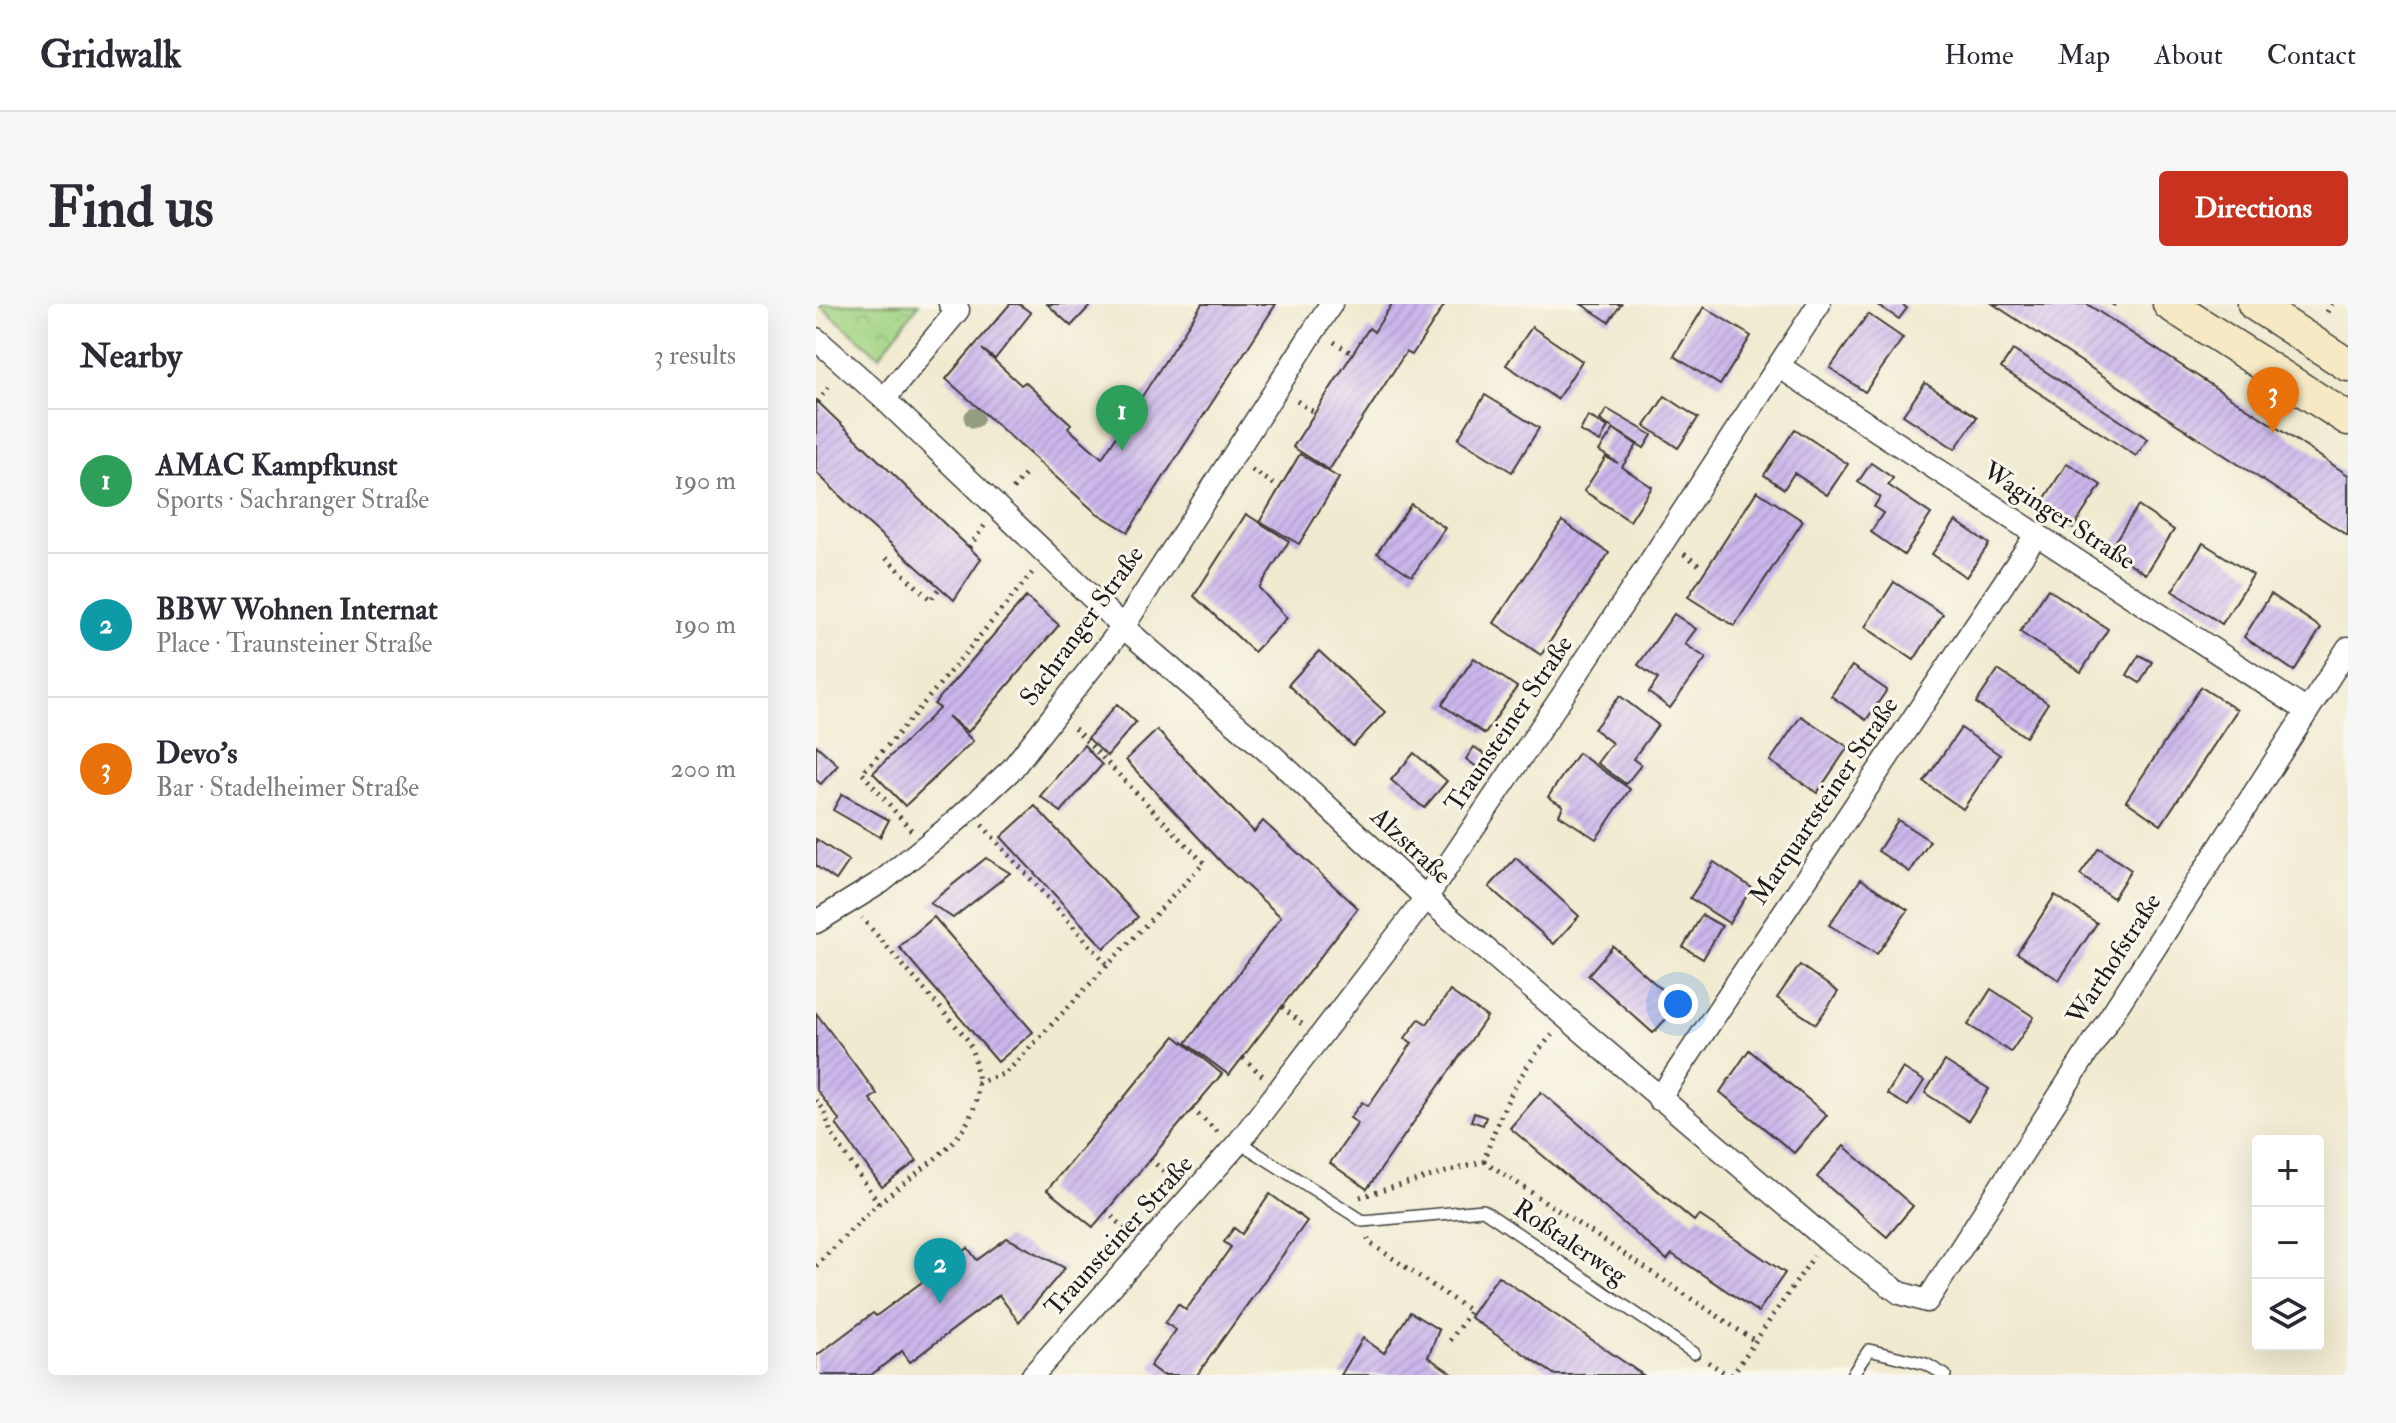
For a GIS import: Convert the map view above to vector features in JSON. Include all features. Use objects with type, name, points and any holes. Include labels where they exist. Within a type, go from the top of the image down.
[{"type":"main road","points":[[2169,304],[2348,419]]},
{"type":"main road","points":[[2254,304],[2348,365]]},
{"type":"street","name":"Sachranger Straße","points":[[816,922],[881,882],[1012,769],[1123,627],[1331,304]]},
{"type":"street","name":"Traunsteiner Straße","points":[[1033,1375],[1237,1145],[1426,898],[1819,304]]},
{"type":"street","points":[[884,399],[957,306]]},
{"type":"street","name":"Alzstraße","points":[[816,339],[884,399],[1123,627],[1273,756],[1426,898],[1826,1239],[1900,1293],[1927,1301]]},
{"type":"street","name":"Waginger Straße","points":[[1780,367],[2307,711]]},
{"type":"street","name":"Marquartsteiner Straße","points":[[1659,1099],[2036,535]]},
{"type":"street","name":"Warthofstraße","points":[[1927,1301],[2348,648]]},
{"type":"lane","points":[[1237,1145],[1363,1221]]},
{"type":"lane","name":"Roßtalerweg","points":[[1363,1221],[1483,1210],[1694,1353]]},
{"type":"lane","points":[[1852,1375],[1869,1350],[1926,1364],[1945,1375]]},
{"type":"path","points":[[2327,312],[2332,304]]},
{"type":"path","points":[[1334,342],[1353,354]]},
{"type":"path","points":[[1297,401],[1315,413]]},
{"type":"path","points":[[1252,470],[1280,488]]},
{"type":"path","points":[[925,846],[862,773],[1047,555]]},
{"type":"path","points":[[886,558],[931,600],[940,587]]},
{"type":"path","points":[[977,1083],[1006,1073],[1204,863],[1058,711]]},
{"type":"path","points":[[968,810],[1107,964]]},
{"type":"path","points":[[816,1266],[879,1204],[953,1144],[971,1116],[977,1083],[974,1056],[968,1040],[848,902]]},
{"type":"path","points":[[1484,1161],[1498,1117],[1529,1061],[1567,1019]]},
{"type":"path","points":[[816,1100],[824,1110],[831,1133],[879,1204]]},
{"type":"path","points":[[1192,1109],[1237,1145]]},
{"type":"path","points":[[1150,1159],[1192,1196]]},
{"type":"path","points":[[1359,1197],[1484,1161],[1755,1341]]},
{"type":"path","points":[[1363,1221],[1369,1242],[1470,1311],[1448,1344]]},
{"type":"path","points":[[1732,1375],[1826,1239]]},
{"type":"green space","points":[[818,304],[919,304],[879,356]]},
{"type":"building","points":[[1010,304],[1019,304],[1031,313],[995,359],[982,349],[1021,385],[1025,382],[1071,424],[1068,428],[1102,458],[1202,304],[1276,304],[1128,532],[1095,512],[946,379]]},
{"type":"building","points":[[1047,304],[1088,304],[1090,306],[1071,326]]},
{"type":"building","points":[[1392,304],[1445,304],[1412,355],[1406,352],[1329,470],[1293,447],[1369,328],[1374,332]]},
{"type":"building","points":[[1581,304],[1621,304],[1609,322]]},
{"type":"building","points":[[1876,304],[1901,304],[1907,308],[1899,319]]},
{"type":"building","points":[[1993,304],[2087,304],[2294,439],[2348,475],[2348,536]]},
{"type":"building","points":[[1704,307],[1751,336],[1720,385],[1674,356]]},
{"type":"building","points":[[1868,314],[1903,338],[1865,392],[1830,368]]},
{"type":"building","points":[[1532,327],[1582,361],[1557,399],[1506,365]]},
{"type":"building","points":[[2013,350],[2148,439],[2136,456],[2001,368]]},
{"type":"building","points":[[1925,383],[1977,417],[1955,449],[1903,415]]},
{"type":"building","points":[[1485,395],[1539,428],[1512,472],[1458,439]]},
{"type":"building","points":[[1665,396],[1698,418],[1678,448],[1645,426]]},
{"type":"building","points":[[816,400],[981,559],[954,600],[816,472]]},
{"type":"building","points":[[1607,409],[1652,435],[1644,448],[1600,420]]},
{"type":"building","points":[[1588,416],[1608,427],[1600,442],[1580,431]]},
{"type":"building","points":[[1614,429],[1637,445],[1622,467],[1652,487],[1630,521],[1584,491],[1606,457],[1618,463],[1599,451]]},
{"type":"building","points":[[1795,429],[1848,464],[1827,495],[1794,473],[1784,489],[1764,475]]},
{"type":"building","points":[[1300,454],[1339,478],[1299,544],[1260,521]]},
{"type":"building","points":[[1871,463],[1893,478],[1888,485],[1931,514],[1904,555],[1871,532],[1883,513],[1874,507],[1880,497],[1858,482]]},
{"type":"building","points":[[2067,463],[2101,485],[2073,528],[2040,506]]},
{"type":"building","points":[[1757,491],[1803,521],[1734,626],[1688,597]]},
{"type":"building","points":[[1411,504],[1445,528],[1412,576],[1377,553]]},
{"type":"building","points":[[2138,506],[2174,530],[2146,574],[2109,550]]},
{"type":"building","points":[[1246,514],[1289,541],[1259,588],[1287,618],[1254,652],[1194,596]]},
{"type":"building","points":[[1562,521],[1609,553],[1541,655],[1494,623]]},
{"type":"building","points":[[1956,521],[1989,544],[1966,577],[1932,554]]},
{"type":"building","points":[[2203,543],[2253,575],[2222,624],[2172,591]]},
{"type":"building","points":[[1894,582],[1943,614],[1914,660],[1865,627]]},
{"type":"building","points":[[2048,589],[2108,629],[2081,672],[2020,632]]},
{"type":"building","points":[[2271,594],[2321,628],[2294,671],[2244,637]]},
{"type":"building","points":[[1026,597],[1059,625],[968,732],[948,716],[973,741],[905,806],[873,773],[940,708],[934,704]]},
{"type":"building","points":[[1674,614],[1696,629],[1685,644],[1706,658],[1670,708],[1649,693],[1658,679],[1638,665]]},
{"type":"building","points":[[1319,651],[1385,712],[1353,746],[1288,685]]},
{"type":"building","points":[[2139,655],[2152,662],[2140,683],[2127,675]]},
{"type":"building","points":[[1474,658],[1517,687],[1485,734],[1442,705]]},
{"type":"building","points":[[1852,666],[1887,690],[1866,720],[1831,696]]},
{"type":"building","points":[[1998,670],[2048,703],[2026,737],[1976,703]]},
{"type":"building","points":[[2201,687],[2237,710],[2161,825],[2126,801]]},
{"type":"building","points":[[1620,696],[1658,725],[1633,759],[1641,765],[1626,784],[1597,763],[1612,743],[1594,729]]},
{"type":"building","points":[[1117,704],[1136,722],[1107,756],[1088,738]]},
{"type":"building","points":[[1801,716],[1848,747],[1817,793],[1770,761]]},
{"type":"building","points":[[1961,728],[2000,755],[1963,809],[1924,782]]},
{"type":"building","points":[[1157,730],[1254,832],[1263,821],[1358,908],[1229,1075],[1186,1043],[1281,917],[1225,866],[1126,760]]},
{"type":"building","points":[[816,745],[838,765],[821,784],[816,780]]},
{"type":"building","points":[[1084,745],[1102,765],[1061,812],[1040,796]]},
{"type":"building","points":[[1474,747],[1493,760],[1485,773],[1466,759]]},
{"type":"building","points":[[1414,753],[1447,781],[1424,808],[1391,780]]},
{"type":"building","points":[[1578,753],[1630,789],[1596,839],[1559,815],[1563,806],[1548,797]]},
{"type":"building","points":[[842,794],[889,820],[880,837],[833,810]]},
{"type":"building","points":[[1035,806],[1138,917],[1104,948],[1001,837]]},
{"type":"building","points":[[1898,820],[1930,841],[1910,872],[1878,851]]},
{"type":"building","points":[[816,839],[849,861],[836,880],[816,866]]},
{"type":"building","points":[[2099,848],[2131,870],[2113,898],[2080,875]]},
{"type":"building","points":[[986,858],[1010,873],[953,918],[930,903]]},
{"type":"building","points":[[1516,858],[1579,916],[1554,944],[1489,887]]},
{"type":"building","points":[[1714,862],[1752,888],[1729,923],[1690,898]]},
{"type":"building","points":[[1861,879],[1908,910],[1877,954],[1829,925]]},
{"type":"building","points":[[2055,895],[2097,923],[2059,980],[2017,953]]},
{"type":"building","points":[[1702,915],[1722,926],[1703,959],[1683,947]]},
{"type":"building","points":[[934,917],[1033,1032],[998,1062],[899,947]]},
{"type":"building","points":[[1613,946],[1679,1005],[1653,1033],[1588,975]]},
{"type":"building","points":[[1800,965],[1838,992],[1816,1024],[1777,998]]},
{"type":"building","points":[[1991,989],[2034,1017],[2011,1052],[1968,1025]]},
{"type":"building","points":[[1450,991],[1487,1017],[1367,1189],[1330,1163],[1358,1123],[1350,1118],[1362,1102],[1368,1106],[1412,1043],[1405,1038],[1419,1019],[1427,1024]]},
{"type":"building","points":[[816,1013],[877,1094],[870,1099],[917,1161],[882,1187],[836,1124],[840,1121],[816,1089]]},
{"type":"building","points":[[1175,1036],[1222,1074],[1093,1227],[1047,1190]]},
{"type":"building","points":[[1749,1050],[1827,1115],[1794,1153],[1720,1092]]},
{"type":"building","points":[[1945,1061],[1989,1089],[1968,1121],[1925,1093]]},
{"type":"building","points":[[1903,1068],[1924,1081],[1908,1106],[1887,1094]]},
{"type":"building","points":[[1541,1092],[1694,1221],[1699,1215],[1785,1273],[1758,1312],[1672,1254],[1667,1260],[1510,1128]]},
{"type":"building","points":[[1474,1113],[1486,1117],[1483,1125],[1471,1121]]},
{"type":"building","points":[[1844,1146],[1913,1206],[1887,1237],[1817,1177]]},
{"type":"building","points":[[1270,1194],[1307,1221],[1197,1375],[1162,1375],[1150,1366],[1176,1330],[1165,1323],[1178,1304],[1186,1310],[1231,1247],[1224,1242],[1234,1228],[1242,1234]]},
{"type":"building","points":[[1007,1238],[1065,1268],[1019,1322],[999,1295],[910,1362],[902,1351],[871,1375],[816,1375],[816,1356],[873,1313],[876,1316],[968,1248],[977,1260]]},
{"type":"building","points":[[1498,1276],[1643,1375],[1555,1375],[1470,1317]]},
{"type":"building","points":[[1410,1312],[1439,1330],[1428,1357],[1454,1375],[1341,1375],[1363,1338],[1384,1353]]},
{"type":"place","name":"Devo's","points":[[2273,433]]},
{"type":"place","name":"AMAC Kampfkunst","points":[[1122,451]]},
{"type":"place","name":"BBW Wohnen Internat","points":[[940,1304]]}]
